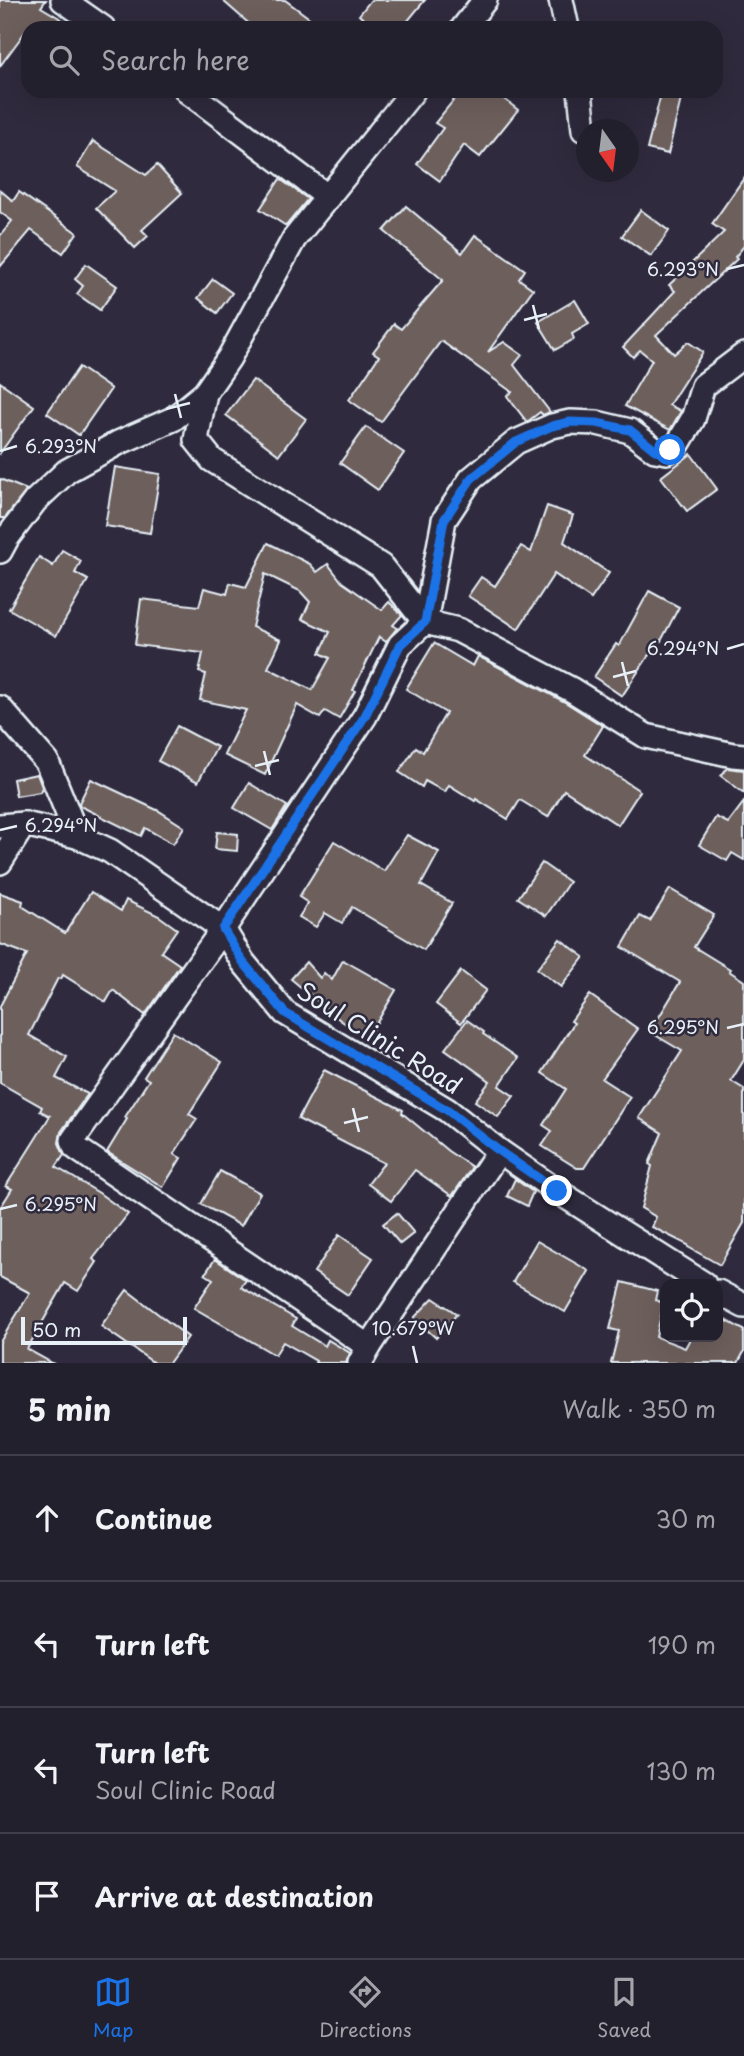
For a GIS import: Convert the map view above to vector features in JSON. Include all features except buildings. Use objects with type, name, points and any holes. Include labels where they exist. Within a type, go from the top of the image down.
[{"type":"street","points":[[63,0],[93,21]]},
{"type":"street","points":[[468,21],[485,0]]},
{"type":"street","points":[[561,0],[566,21]]},
{"type":"street","points":[[196,98],[328,197]]},
{"type":"street","points":[[0,551],[36,501],[66,471],[118,443],[173,419],[205,393],[229,358],[294,239],[407,98]]},
{"type":"street","points":[[581,98],[583,119]]},
{"type":"street","points":[[499,1151],[365,1355],[75,1147],[73,1140],[223,929],[365,716],[400,645],[425,622],[444,520],[471,479],[516,442],[552,426],[570,422],[597,423],[630,430],[655,450],[667,452],[678,443],[693,419],[703,386],[744,355]]},
{"type":"street","points":[[205,393],[196,440],[212,460],[381,566],[425,622],[458,630],[572,690],[646,736],[744,756]]},
{"type":"street","points":[[0,708],[47,762],[77,836]]},
{"type":"street","points":[[0,862],[24,824]]},
{"type":"street","name":"Soul Clinic Road","points":[[0,826],[24,824],[77,836],[110,852],[223,929],[243,962],[285,1013],[447,1110],[499,1151],[557,1191],[696,1279]]},
{"type":"street","points":[[723,1295],[744,1306]]},
{"type":"route","points":[[557,1191],[499,1151],[447,1110],[285,1013],[243,962],[223,929],[365,716],[400,645],[425,622],[444,520],[471,479],[516,442],[552,426],[570,422],[597,423],[630,430],[655,450],[670,450]]}]
